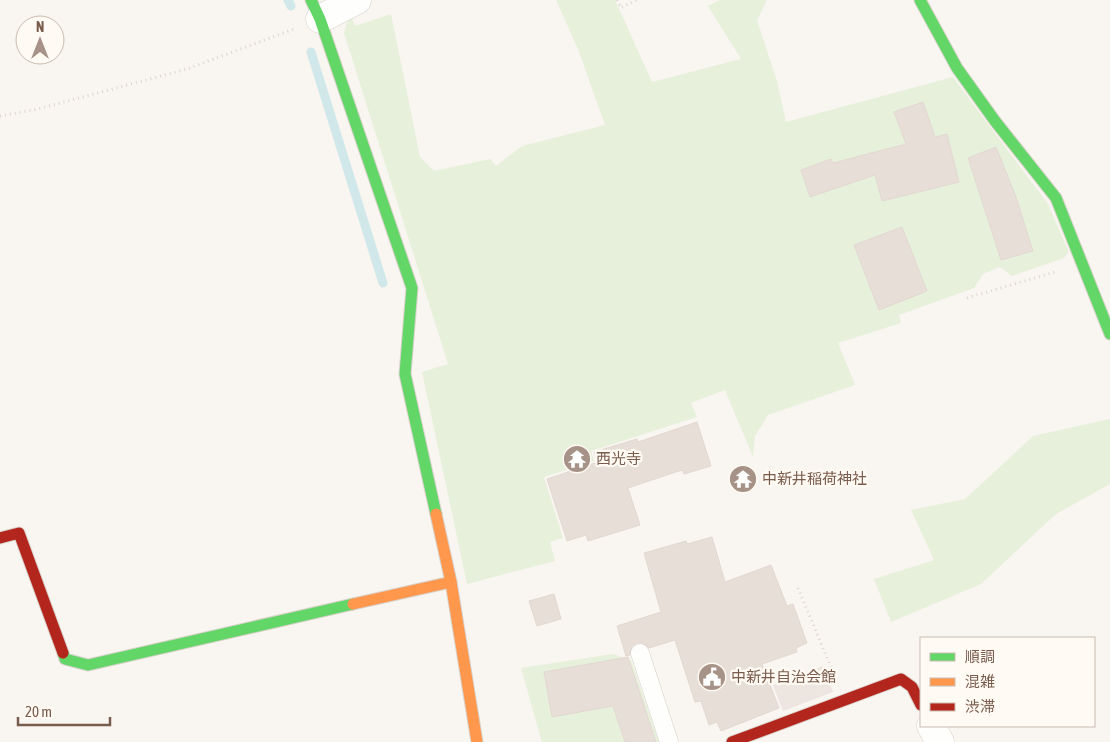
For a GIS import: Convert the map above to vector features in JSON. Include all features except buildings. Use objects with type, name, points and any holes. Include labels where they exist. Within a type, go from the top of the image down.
[{"type":"street","points":[[357,0],[316,10],[412,288],[405,374],[451,582],[477,742]]},
{"type":"street","points":[[920,0],[958,68],[995,121],[1056,198],[1110,334]]},
{"type":"street","points":[[0,538],[19,533],[65,659],[88,665],[451,582]]},
{"type":"street","points":[[732,742],[901,679],[912,687],[920,703]]},
{"type":"street","points":[[932,727],[940,742]]},
{"type":"lane","points":[[640,653],[669,742]]},
{"type":"path","points":[[617,0],[621,8],[636,0]]},
{"type":"path","points":[[0,116],[38,109],[187,68],[316,10]]},
{"type":"path","points":[[967,298],[1082,263]]},
{"type":"path","points":[[798,588],[845,700]]},
{"type":"shaded area","points":[[823,666],[833,692],[783,711],[773,685]]},
{"type":"green space","points":[[556,0],[615,0],[652,82],[741,59],[708,6],[720,0],[767,0],[757,20],[777,81],[786,122],[953,77],[1048,204],[1069,252],[1064,258],[1012,276],[1000,267],[983,274],[974,288],[899,315],[901,323],[838,343],[855,385],[768,415],[755,436],[753,457],[725,390],[691,403],[697,417],[591,451],[594,461],[544,477],[563,538],[550,542],[555,561],[467,584],[422,372],[448,364],[344,33],[350,12],[355,26],[391,14],[420,157],[434,171],[490,159],[496,166],[522,146],[605,125],[578,49]]},
{"type":"green space","points":[[1110,419],[1110,484],[1056,514],[981,584],[891,622],[874,579],[934,560],[911,510],[965,499],[1033,436]]},
{"type":"green space","points":[[613,654],[631,660],[659,742],[542,742],[521,668]]},
{"type":"waterway","points":[[288,0],[291,6]]},
{"type":"waterway","points":[[311,52],[383,283]]},
{"type":"traffic: fast","points":[[311,0],[320,19],[412,288],[405,374],[436,514]]},
{"type":"traffic: fast","points":[[920,0],[957,68],[995,121],[1056,198],[1110,334]]},
{"type":"traffic: fast","points":[[63,653],[65,659],[88,665],[353,604]]},
{"type":"traffic: slow","points":[[436,514],[451,582],[477,742]]},
{"type":"traffic: slow","points":[[353,604],[451,582]]},
{"type":"traffic: jam","points":[[0,538],[19,533],[63,653]]},
{"type":"traffic: jam","points":[[732,742],[901,679],[912,687],[920,703]]},
{"type":"place","name":"西光寺","points":[[577,459]]},
{"type":"place","name":"中新井稲荷神社","points":[[743,479]]},
{"type":"place","name":"中新井自治会館","points":[[712,677]]}]
